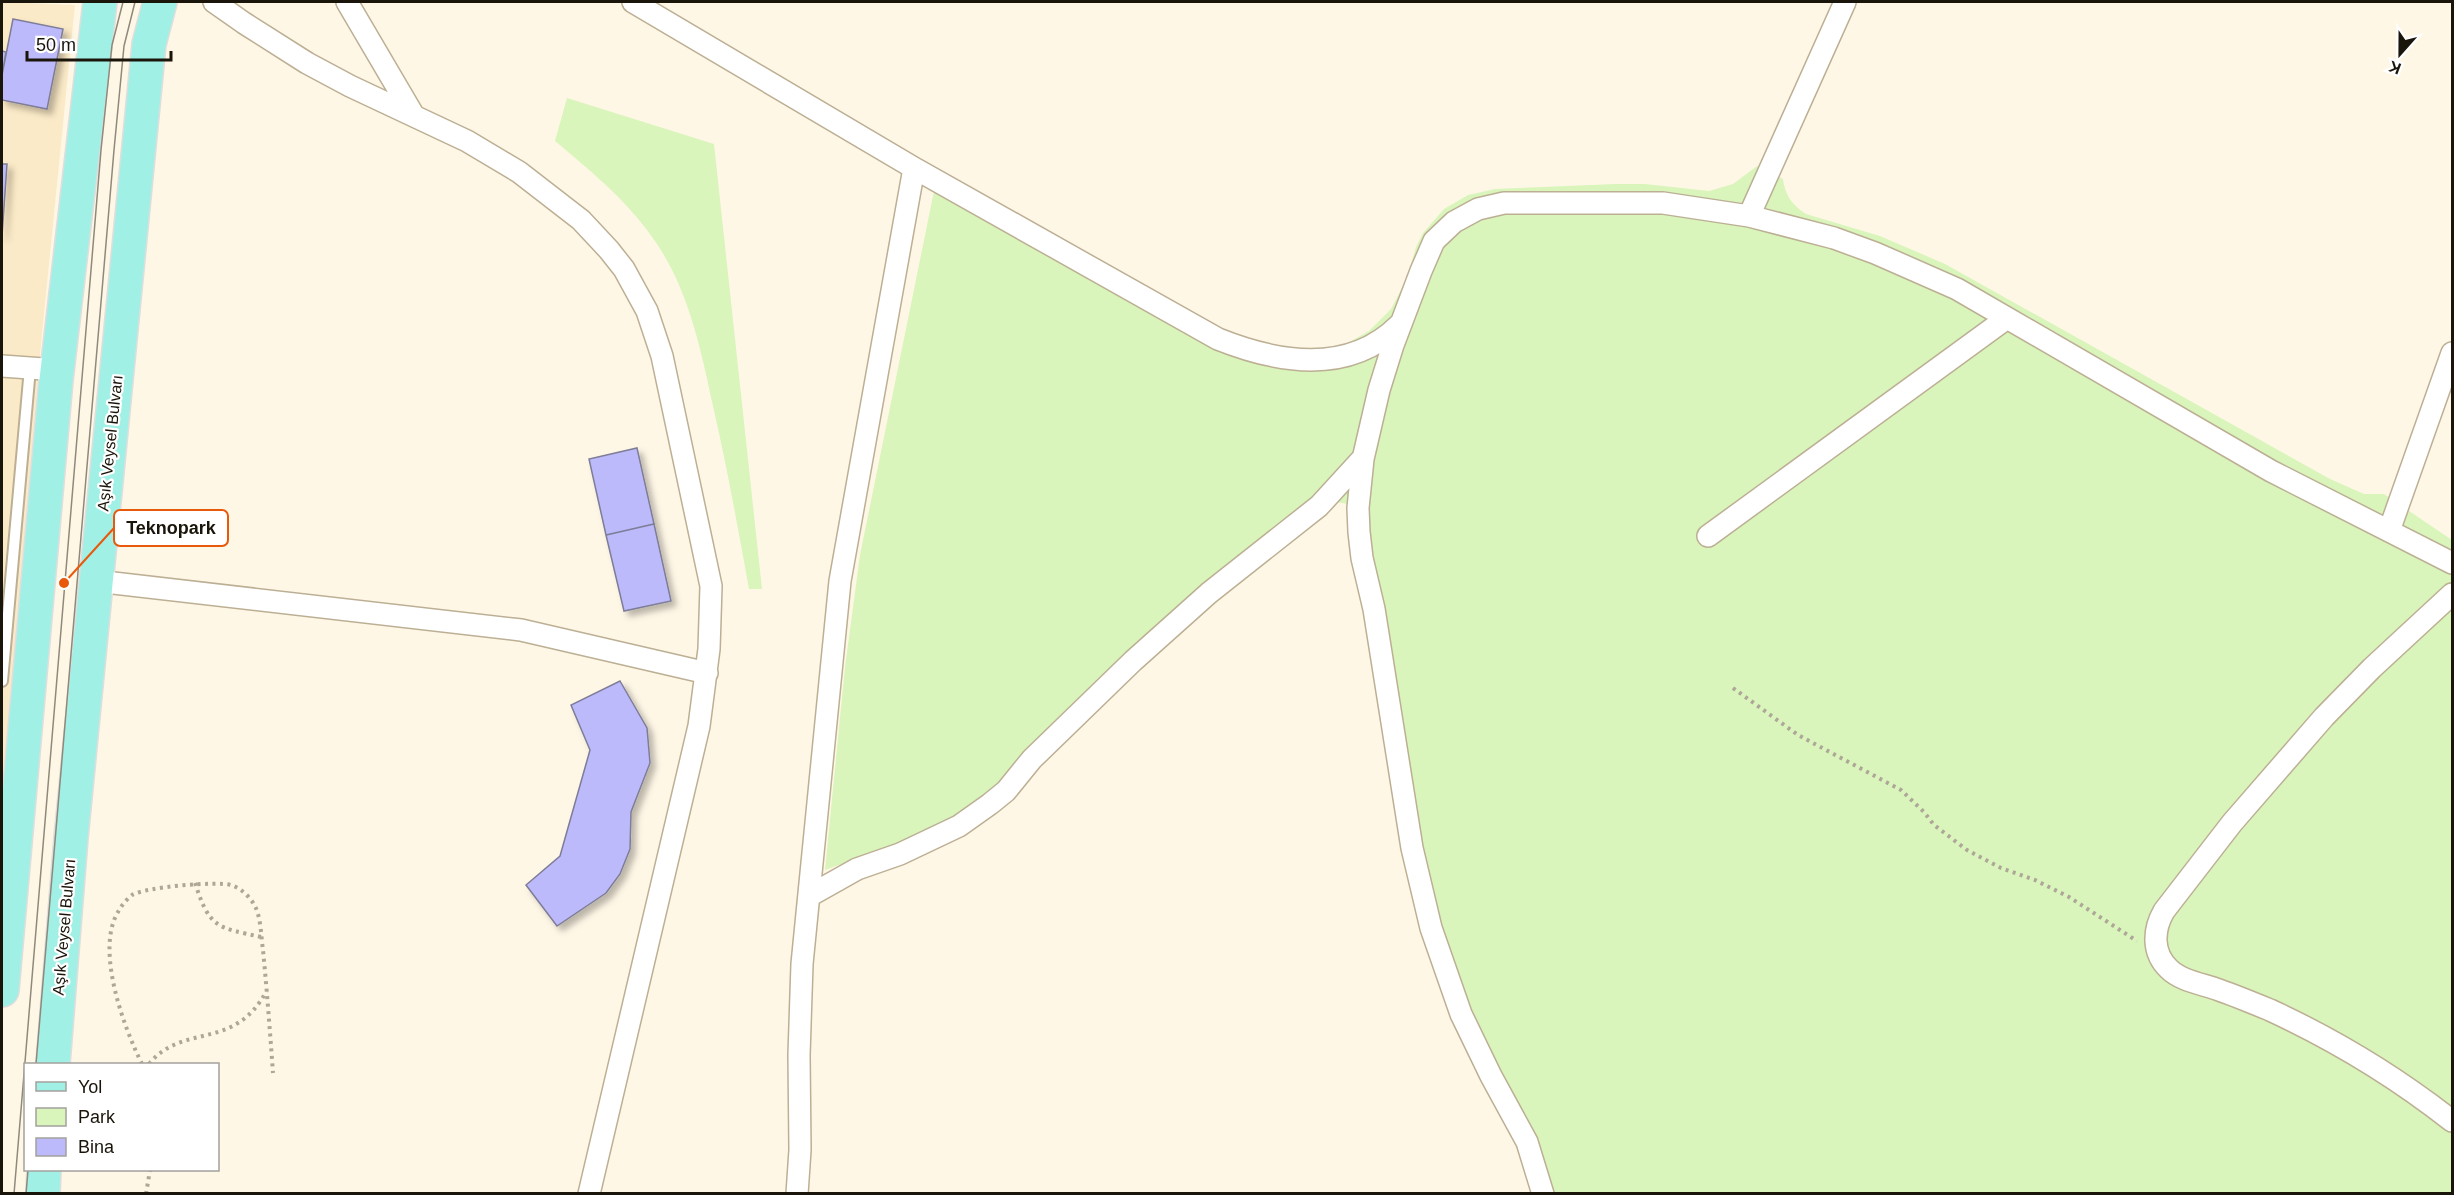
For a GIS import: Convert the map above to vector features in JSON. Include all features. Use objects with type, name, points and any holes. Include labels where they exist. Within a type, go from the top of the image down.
[{"type":"main road","points":[[2,990],[4,925],[44,369],[100,2]]},
{"type":"main road","name":"Aşık Veysel Bulvarı","points":[[52,1063],[72,826],[149,45],[160,2]]},
{"type":"main road","points":[[43,1194],[44,1171]]},
{"type":"street","points":[[214,2],[307,63],[494,156],[545,191],[593,231],[624,269],[652,322],[662,356],[711,586],[707,673],[699,726],[589,1194]]},
{"type":"street","points":[[347,2],[414,116]]},
{"type":"street","points":[[633,2],[914,168],[1194,327],[1244,349],[1285,359],[1351,356],[1377,344],[1401,323]]},
{"type":"street","points":[[1749,216],[1845,2]]},
{"type":"street","points":[[797,1194],[800,1150],[800,1007],[840,581],[914,168]]},
{"type":"street","points":[[1543,1194],[1527,1142],[1491,1077],[1461,1014],[1445,971],[1421,888],[1402,790],[1374,609],[1362,558],[1358,508],[1363,459],[1379,390],[1401,323],[1434,241],[1454,222],[1484,207],[1504,203],[1663,203],[1749,216],[1792,226],[1875,253],[1957,289],[2271,471],[2449,558]]},
{"type":"street","points":[[1708,536],[2007,318]]},
{"type":"street","points":[[2390,531],[2452,353]]},
{"type":"street","points":[[2,366],[44,369]]},
{"type":"street","points":[[809,896],[857,869],[900,854],[950,831],[990,804],[1006,791],[1032,759],[1125,668],[1209,593],[1319,506],[1363,459]]},
{"type":"street","points":[[96,581],[521,630],[707,673]]},
{"type":"street","points":[[2452,594],[2372,668],[2324,717],[2232,823],[2159,920],[2156,940],[2162,960],[2176,975],[2268,1010],[2355,1054],[2393,1078],[2452,1121]]},
{"type":"lane","points":[[2,681],[44,369]]},
{"type":"path","points":[[1733,688],[1798,735],[1901,790],[1934,825],[1967,850],[2001,868],[2036,880],[2069,897],[2117,927],[2162,960]]},
{"type":"path","points":[[195,883],[212,921],[228,929],[261,937]]},
{"type":"path","points":[[141,1063],[128,1032],[114,982],[109,945],[113,922],[125,902],[134,894],[195,883],[232,885],[245,893],[256,908],[267,990],[273,1073]]},
{"type":"path","points":[[151,1063],[160,1053],[178,1043],[216,1034],[238,1024],[255,1009],[267,990]]},
{"type":"path","points":[[146,1194],[150,1171]]},
{"type":"shaded area","points":[[2,2],[75,5],[41,344],[2,799]]},
{"type":"green space","points":[[567,98],[714,144],[762,589],[749,589],[728,475],[698,343],[686,302],[668,262],[635,215],[583,164],[555,141]]},
{"type":"green space","points":[[1757,166],[1783,179],[1790,199],[1806,214],[1880,236],[1945,264],[2330,479],[2364,494],[2384,494],[2452,540],[2452,1193],[1540,1193],[1459,1021],[1348,504],[1336,502],[1322,489],[1038,746],[1008,780],[933,831],[825,870],[845,667],[860,555],[934,191],[1230,352],[1272,367],[1301,371],[1346,366],[1344,345],[1369,331],[1391,309],[1407,278],[1416,247],[1423,233],[1444,209],[1468,195],[1495,189],[1615,184],[1645,184],[1709,191],[1733,184]]},
{"type":"building","points":[[13,19],[63,29],[47,109],[2,100],[2,75]]},
{"type":"building","points":[[2,51],[6,52],[2,75]]},
{"type":"building","points":[[2,164],[7,164],[2,236]]},
{"type":"building","points":[[637,448],[654,524],[606,535],[589,459]]},
{"type":"building","points":[[654,524],[671,601],[624,611],[606,535]]},
{"type":"building","points":[[620,681],[647,728],[650,763],[631,812],[630,849],[620,874],[606,893],[557,926],[526,885],[560,856],[590,750],[571,705]]},
{"type":"tram line","points":[[25,1063],[101,150],[112,45],[123,2]]},
{"type":"tram line","points":[[36,1063],[114,150],[124,46],[135,2]]},
{"type":"tram line","points":[[14,1194],[24,1074]]},
{"type":"tram line","points":[[26,1194],[28,1171]]},
{"type":"place","name":"Teknopark","points":[[64,583]]}]
